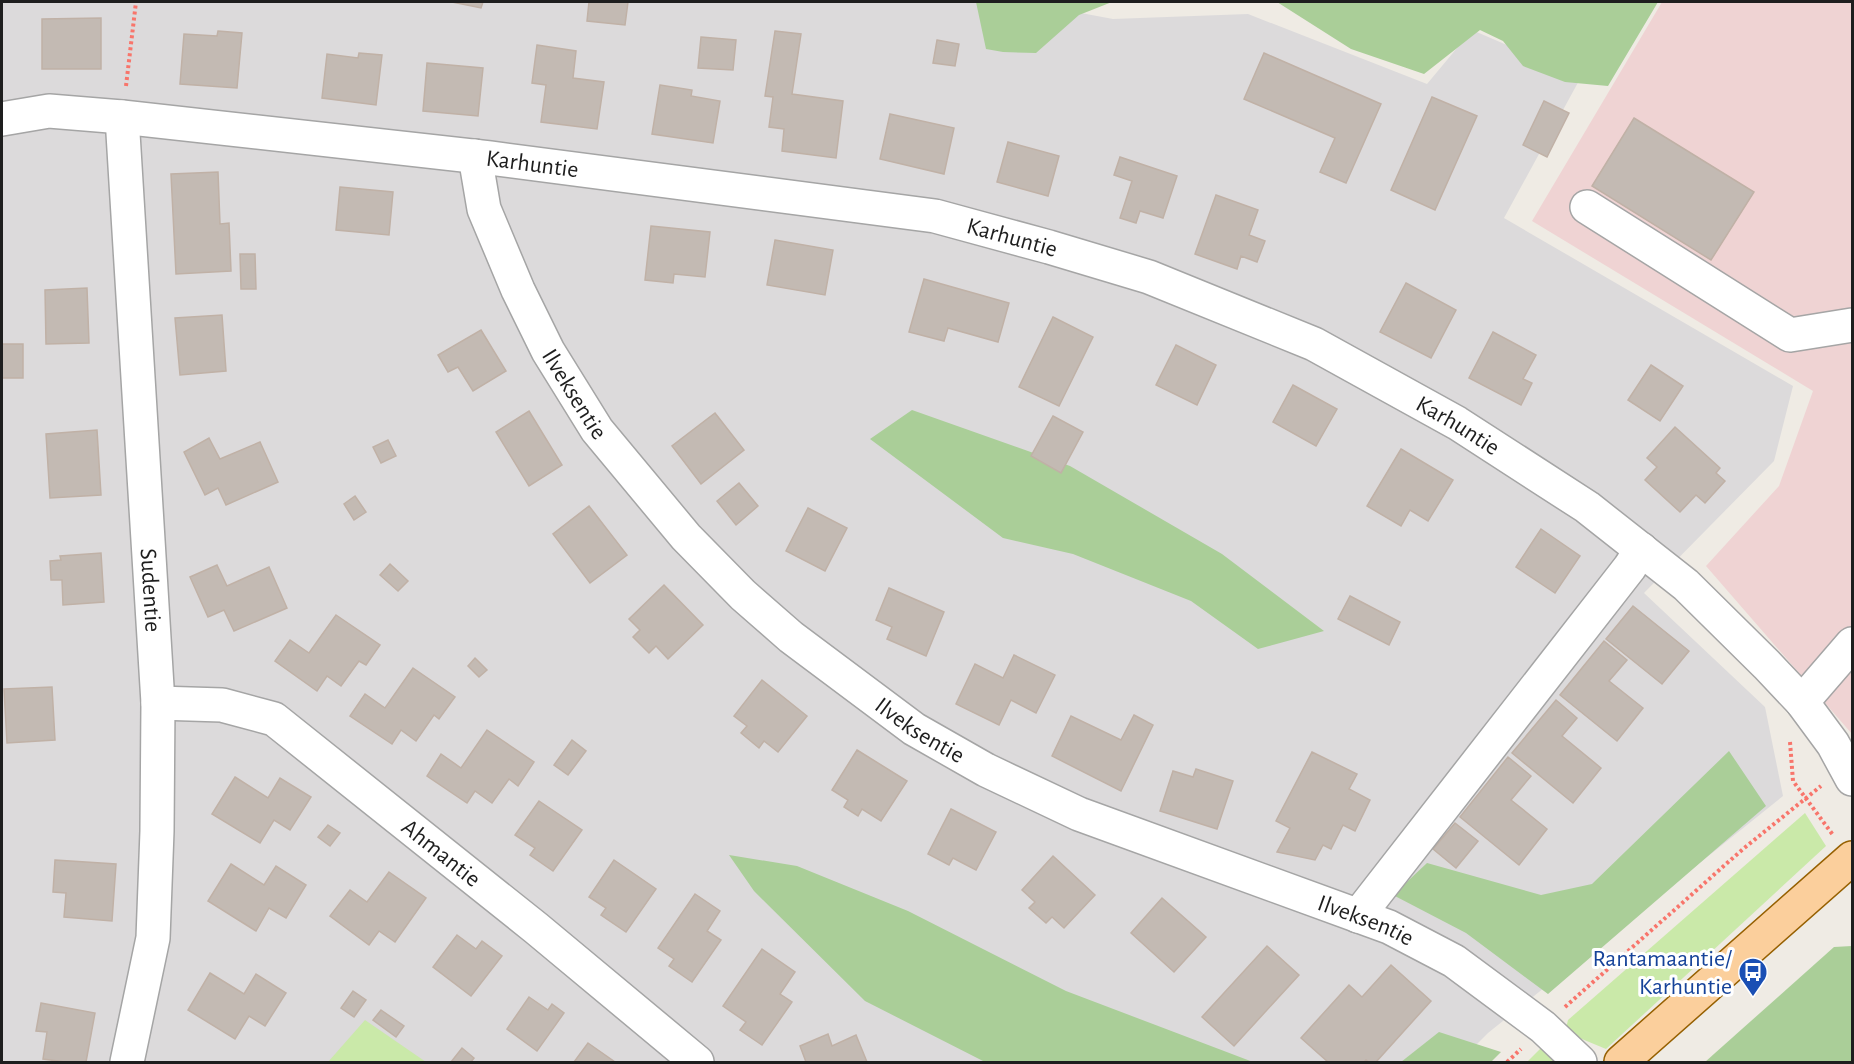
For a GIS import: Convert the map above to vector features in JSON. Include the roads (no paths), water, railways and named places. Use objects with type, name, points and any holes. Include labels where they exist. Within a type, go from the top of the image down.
[{"type":"main road","points":[[1621,1062],[1852,859]]},
{"type":"street","name":"Karhuntie","points":[[2,119],[49,111],[122,117],[475,156],[934,216],[1149,277],[1314,344],[1447,417],[1587,507],[1686,585],[1767,665],[1802,702],[1833,744],[1849,773]]},
{"type":"street","name":"Sudentie","points":[[122,117],[158,703],[153,938],[127,1062]]},
{"type":"street","name":"Ilveksentie","points":[[475,156],[484,209],[518,290],[548,351],[597,430],[686,537],[743,595],[782,630],[914,729],[986,770],[1079,814],[1389,927],[1454,961],[1543,1026],[1580,1062]]},
{"type":"street","points":[[1587,207],[1790,335],[1852,325]]},
{"type":"street","points":[[1358,916],[1630,567],[1641,549]]},
{"type":"street","points":[[1802,702],[1852,644]]},
{"type":"street","name":"Ahmantie","points":[[158,703],[222,705],[274,719],[536,928],[697,1062]]},
{"type":"place","name":"Rantamaantie/ Karhuntie","points":[[1753,998]]}]
